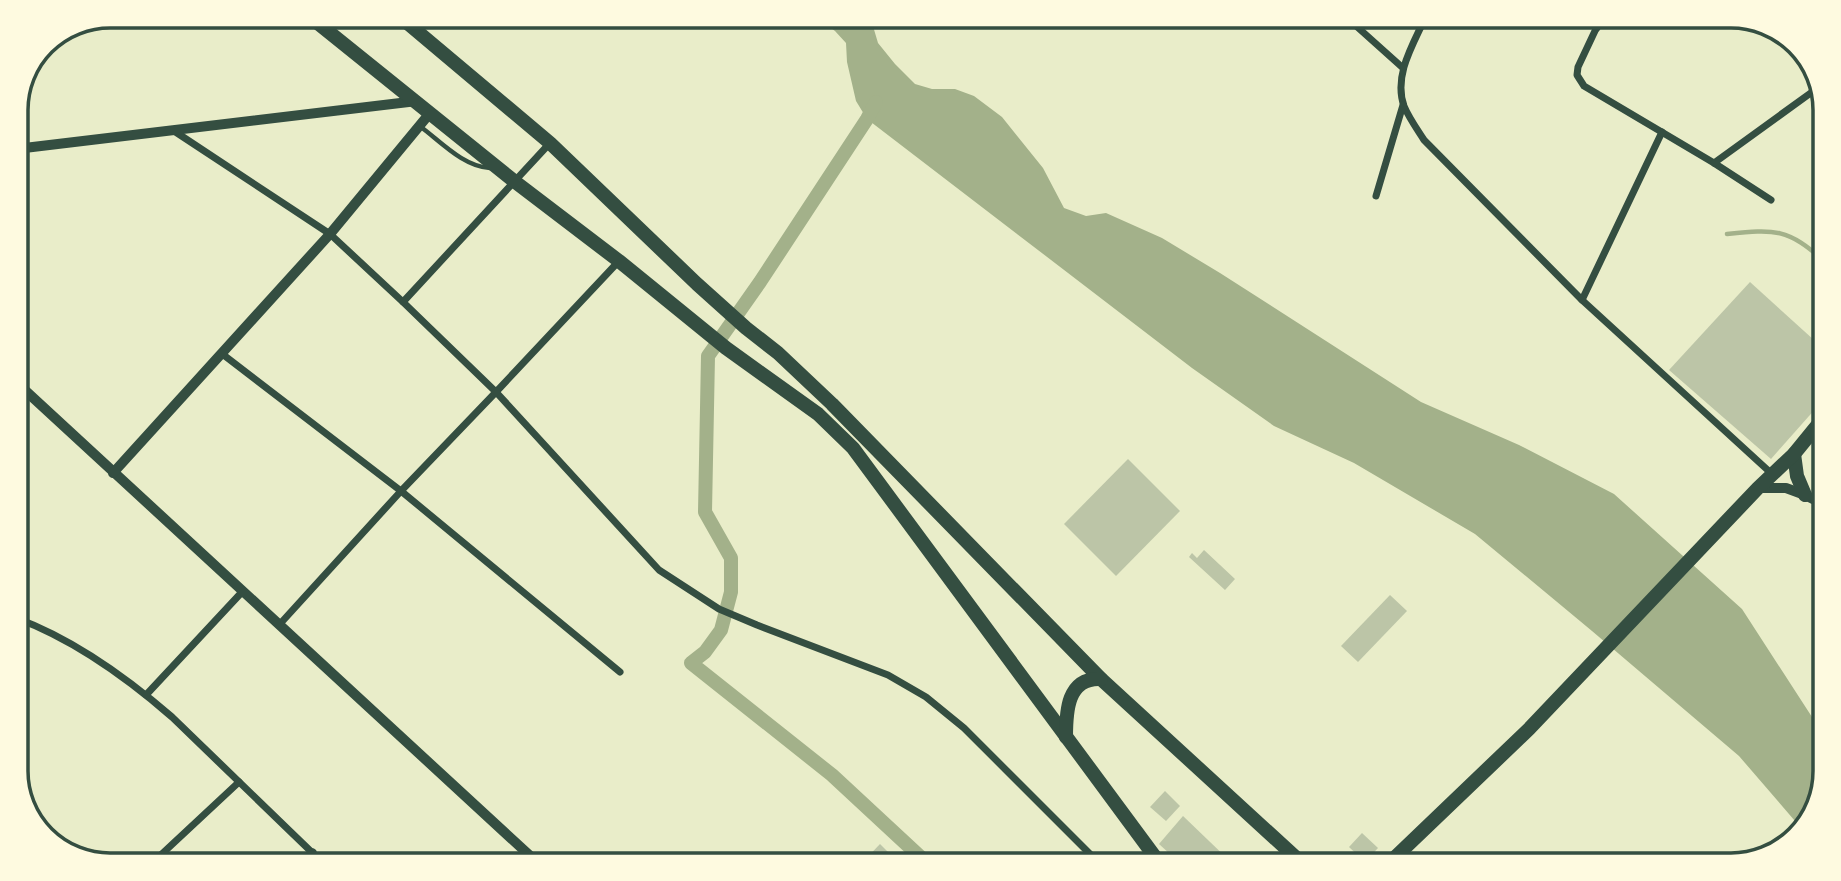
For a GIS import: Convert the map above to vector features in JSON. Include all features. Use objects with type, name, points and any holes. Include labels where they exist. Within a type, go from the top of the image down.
[{"type":"main road","points":[[324,28],[726,348],[818,414],[853,448],[1149,853]]},
{"type":"main road","points":[[413,28],[551,143],[727,312],[778,352],[1101,679],[1291,853]]},
{"type":"main road","points":[[1400,853],[1529,729],[1727,520],[1794,454],[1813,431]]},
{"type":"main road","points":[[1794,454],[1797,476],[1805,495]]},
{"type":"main road","points":[[1066,737],[1071,697],[1076,688],[1093,678],[1101,679]]},
{"type":"street","points":[[1358,28],[1403,68]]},
{"type":"street","points":[[1421,28],[1403,68],[1401,95],[1410,119],[1424,139],[1582,300],[1772,474]]},
{"type":"street","points":[[1597,28],[1578,67],[1577,75],[1590,91],[1714,163],[1771,200]]},
{"type":"street","points":[[1714,163],[1811,93]]},
{"type":"street","points":[[28,148],[417,101]]},
{"type":"street","points":[[1376,196],[1403,104]]},
{"type":"street","points":[[113,473],[330,234],[430,113]]},
{"type":"street","points":[[174,131],[330,234],[496,393],[659,569],[733,615],[888,676],[926,697],[964,728],[1089,853]]},
{"type":"street","points":[[1582,300],[1662,132]]},
{"type":"street","points":[[404,302],[551,143]]},
{"type":"street","points":[[279,625],[401,491],[619,261]]},
{"type":"street","points":[[221,353],[401,491],[620,672]]},
{"type":"street","points":[[28,393],[527,853]]},
{"type":"street","points":[[1758,488],[1786,488],[1813,499]]},
{"type":"street","points":[[146,695],[242,592]]},
{"type":"street","points":[[28,623],[95,659],[146,695],[313,852]]},
{"type":"street","points":[[163,853],[239,782]]},
{"type":"lane","points":[[419,126],[461,157],[485,168],[498,168]]},
{"type":"shaded area","points":[[831,28],[874,28],[878,43],[915,84],[932,89],[955,89],[974,96],[1002,117],[1043,168],[1064,208],[1086,216],[1106,213],[1162,238],[1421,402],[1519,445],[1614,494],[1742,609],[1813,718],[1811,787],[1809,797],[1795,821],[1739,756],[1475,534],[1354,463],[1274,426],[1192,368],[867,119],[856,101],[847,62],[846,43]]},
{"type":"building","points":[[1750,282],[1813,339],[1813,412],[1771,459],[1669,370]]},
{"type":"building","points":[[1128,459],[1180,511],[1116,576],[1064,524]]},
{"type":"building","points":[[1204,550],[1235,579],[1225,590],[1189,557],[1192,553],[1197,558]]},
{"type":"building","points":[[1390,595],[1407,611],[1358,662],[1341,646]]},
{"type":"building","points":[[1165,791],[1180,806],[1166,821],[1150,807]]},
{"type":"building","points":[[1183,816],[1222,853],[1169,853],[1159,844]]},
{"type":"building","points":[[1362,833],[1378,848],[1373,853],[1355,853],[1349,847]]},
{"type":"building","points":[[880,844],[889,853],[871,853]]},
{"type":"waterway","points":[[876,102],[760,282],[708,356],[705,512],[731,558],[731,592],[721,630],[705,652],[691,663],[832,775],[916,853]]},
{"type":"waterway","points":[[1727,234],[1757,231],[1780,233],[1813,252]]}]
